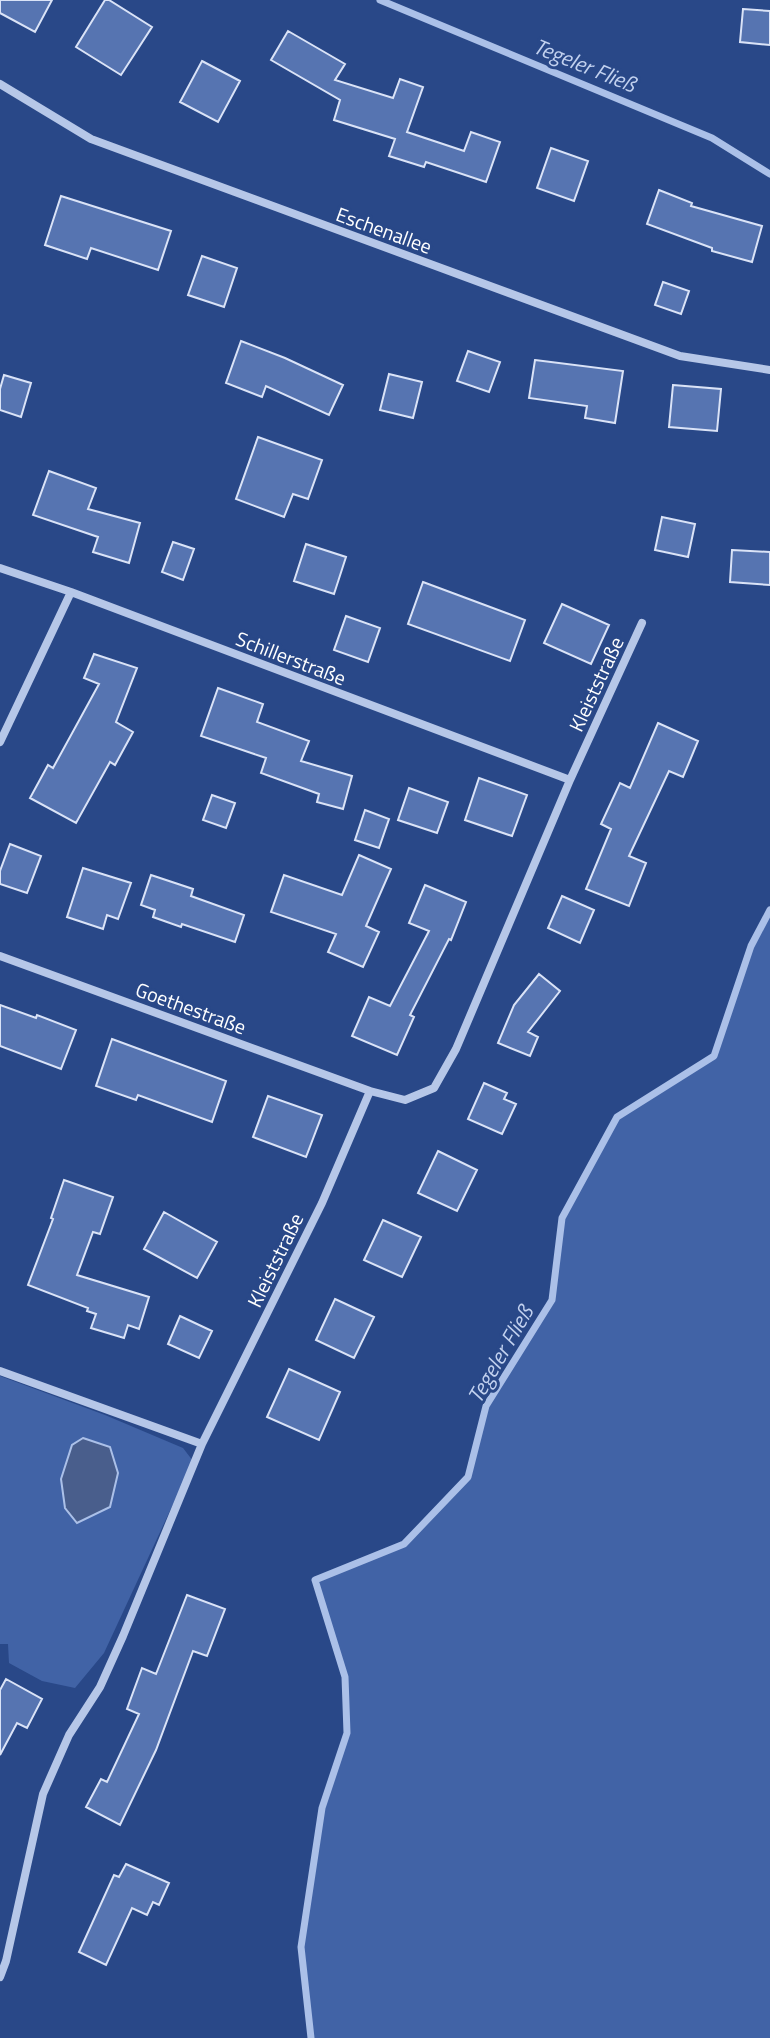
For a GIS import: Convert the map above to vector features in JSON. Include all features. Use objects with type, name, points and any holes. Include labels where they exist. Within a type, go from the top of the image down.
[{"type":"street","name":"Eschenallee","points":[[0,84],[91,139],[680,356],[770,370]]},
{"type":"street","name":"Schillerstraße","points":[[0,568],[570,780]]},
{"type":"street","points":[[0,742],[71,592]]},
{"type":"street","name":"Kleiststraße","points":[[0,1977],[43,1794],[69,1735],[100,1687],[202,1444],[322,1203],[370,1091],[405,1100],[434,1088],[456,1049],[570,780],[642,623]]},
{"type":"street","name":"Goethestraße","points":[[0,956],[370,1091]]},
{"type":"street","points":[[0,1371],[202,1444]]},
{"type":"shaded area","points":[[770,910],[770,2038],[311,2038],[301,1947],[322,1808],[347,1733],[345,1677],[315,1580],[404,1544],[468,1477],[486,1406],[552,1300],[562,1218],[617,1117],[714,1056],[751,946]]},
{"type":"shaded area","points":[[0,1376],[183,1448],[193,1461],[104,1653],[75,1688],[42,1681],[9,1663],[8,1644],[0,1644]]},
{"type":"shaded area","points":[[83,1438],[110,1447],[118,1473],[110,1507],[77,1523],[65,1508],[61,1479],[72,1445]]},
{"type":"building","points":[[0,0],[52,0],[35,32],[0,13]]},
{"type":"building","points":[[105,0],[152,27],[121,75],[76,47]]},
{"type":"building","points":[[743,9],[770,11],[770,45],[740,42]]},
{"type":"building","points":[[288,31],[345,64],[335,80],[393,98],[400,79],[423,87],[407,132],[464,151],[471,132],[500,142],[486,182],[426,162],[424,167],[389,156],[395,139],[334,120],[340,100],[271,60]]},
{"type":"building","points":[[202,61],[240,81],[218,122],[180,102]]},
{"type":"building","points":[[551,148],[588,161],[574,201],[537,188]]},
{"type":"building","points":[[659,190],[692,203],[691,206],[762,226],[752,262],[712,251],[712,248],[647,224]]},
{"type":"building","points":[[61,196],[171,231],[158,270],[91,248],[87,259],[45,245]]},
{"type":"building","points":[[202,256],[237,268],[224,307],[188,295]]},
{"type":"building","points":[[663,282],[689,291],[681,314],[655,305]]},
{"type":"building","points":[[241,341],[343,385],[329,415],[266,386],[262,397],[226,383]]},
{"type":"building","points":[[468,351],[500,362],[489,392],[457,381]]},
{"type":"building","points":[[535,360],[623,371],[615,423],[585,418],[587,406],[529,398]]},
{"type":"building","points":[[389,374],[422,382],[413,418],[380,410]]},
{"type":"building","points":[[4,375],[31,383],[21,417],[0,410]]},
{"type":"building","points":[[673,385],[721,389],[717,431],[669,427]]},
{"type":"building","points":[[258,437],[322,460],[308,499],[293,494],[284,517],[236,499]]},
{"type":"building","points":[[49,471],[96,488],[88,509],[140,523],[129,563],[93,552],[98,537],[33,515]]},
{"type":"building","points":[[662,517],[695,524],[688,557],[655,550]]},
{"type":"building","points":[[173,542],[194,549],[183,580],[162,572]]},
{"type":"building","points":[[306,544],[346,557],[334,594],[294,581]]},
{"type":"building","points":[[732,550],[770,552],[770,585],[730,582]]},
{"type":"building","points":[[423,582],[525,620],[510,661],[408,624]]},
{"type":"building","points":[[562,604],[609,625],[591,664],[544,643]]},
{"type":"building","points":[[346,616],[380,628],[368,662],[334,650]]},
{"type":"building","points":[[94,654],[137,668],[116,722],[133,732],[115,765],[110,762],[76,823],[30,798],[48,765],[53,768],[99,684],[84,678]]},
{"type":"building","points":[[218,688],[263,704],[257,722],[309,741],[301,761],[352,776],[343,809],[317,802],[319,794],[261,773],[266,758],[201,736]]},
{"type":"building","points":[[658,723],[698,741],[683,777],[669,771],[629,856],[646,863],[629,906],[586,889],[611,829],[601,824],[620,783],[630,788]]},
{"type":"building","points":[[479,778],[527,795],[512,836],[465,820]]},
{"type":"building","points":[[409,788],[448,802],[437,833],[398,820]]},
{"type":"building","points":[[212,795],[235,803],[226,828],[203,820]]},
{"type":"building","points":[[365,810],[389,819],[379,848],[355,840]]},
{"type":"building","points":[[10,844],[41,856],[27,893],[0,884],[0,871]]},
{"type":"building","points":[[359,855],[391,869],[366,926],[379,932],[363,967],[328,952],[336,934],[271,912],[284,875],[342,895]]},
{"type":"building","points":[[83,868],[131,883],[118,919],[107,915],[103,929],[67,917]]},
{"type":"building","points":[[151,875],[193,889],[191,896],[244,915],[235,942],[153,917],[155,910],[141,905]]},
{"type":"building","points":[[425,885],[466,902],[451,940],[410,1015],[414,1017],[397,1055],[352,1036],[369,997],[390,1006],[429,931],[409,923]]},
{"type":"building","points":[[562,896],[594,910],[580,943],[548,928]]},
{"type":"building","points":[[539,974],[560,991],[528,1032],[538,1037],[530,1056],[498,1043],[514,1005]]},
{"type":"building","points":[[0,1005],[76,1030],[61,1069],[0,1046]]},
{"type":"building","points":[[112,1039],[226,1081],[212,1122],[138,1095],[136,1100],[96,1086]]},
{"type":"building","points":[[484,1083],[507,1093],[504,1099],[516,1104],[502,1134],[468,1119]]},
{"type":"building","points":[[268,1096],[322,1115],[306,1157],[253,1137]]},
{"type":"building","points":[[438,1151],[477,1170],[457,1211],[418,1193]]},
{"type":"building","points":[[64,1180],[113,1197],[100,1234],[93,1232],[77,1275],[149,1297],[139,1329],[128,1325],[124,1338],[91,1328],[96,1314],[87,1311],[88,1308],[28,1285]]},
{"type":"building","points":[[164,1212],[217,1242],[197,1278],[144,1249]]},
{"type":"building","points":[[383,1220],[421,1237],[402,1277],[364,1260]]},
{"type":"building","points":[[335,1299],[374,1317],[354,1358],[316,1340]]},
{"type":"building","points":[[180,1316],[212,1331],[199,1358],[168,1344]]},
{"type":"building","points":[[289,1369],[340,1392],[319,1440],[267,1417]]},
{"type":"building","points":[[187,1595],[225,1609],[207,1656],[193,1651],[156,1750],[120,1825],[86,1807],[101,1779],[107,1782],[139,1714],[127,1709],[142,1668],[156,1674]]},
{"type":"building","points":[[6,1679],[42,1699],[27,1728],[17,1723],[0,1755],[0,1690]]},
{"type":"building","points":[[126,1864],[169,1883],[159,1905],[153,1902],[147,1915],[132,1908],[106,1965],[79,1952],[114,1875],[119,1877]]},
{"type":"waterway","name":"Tegeler Fließ","points":[[380,0],[712,138],[770,174]]},
{"type":"waterway","name":"Tegeler Fließ","points":[[311,2038],[301,1947],[322,1808],[347,1733],[345,1677],[315,1580],[404,1544],[468,1477],[486,1406],[552,1300],[562,1218],[617,1117],[714,1056],[751,946],[770,910]]}]
